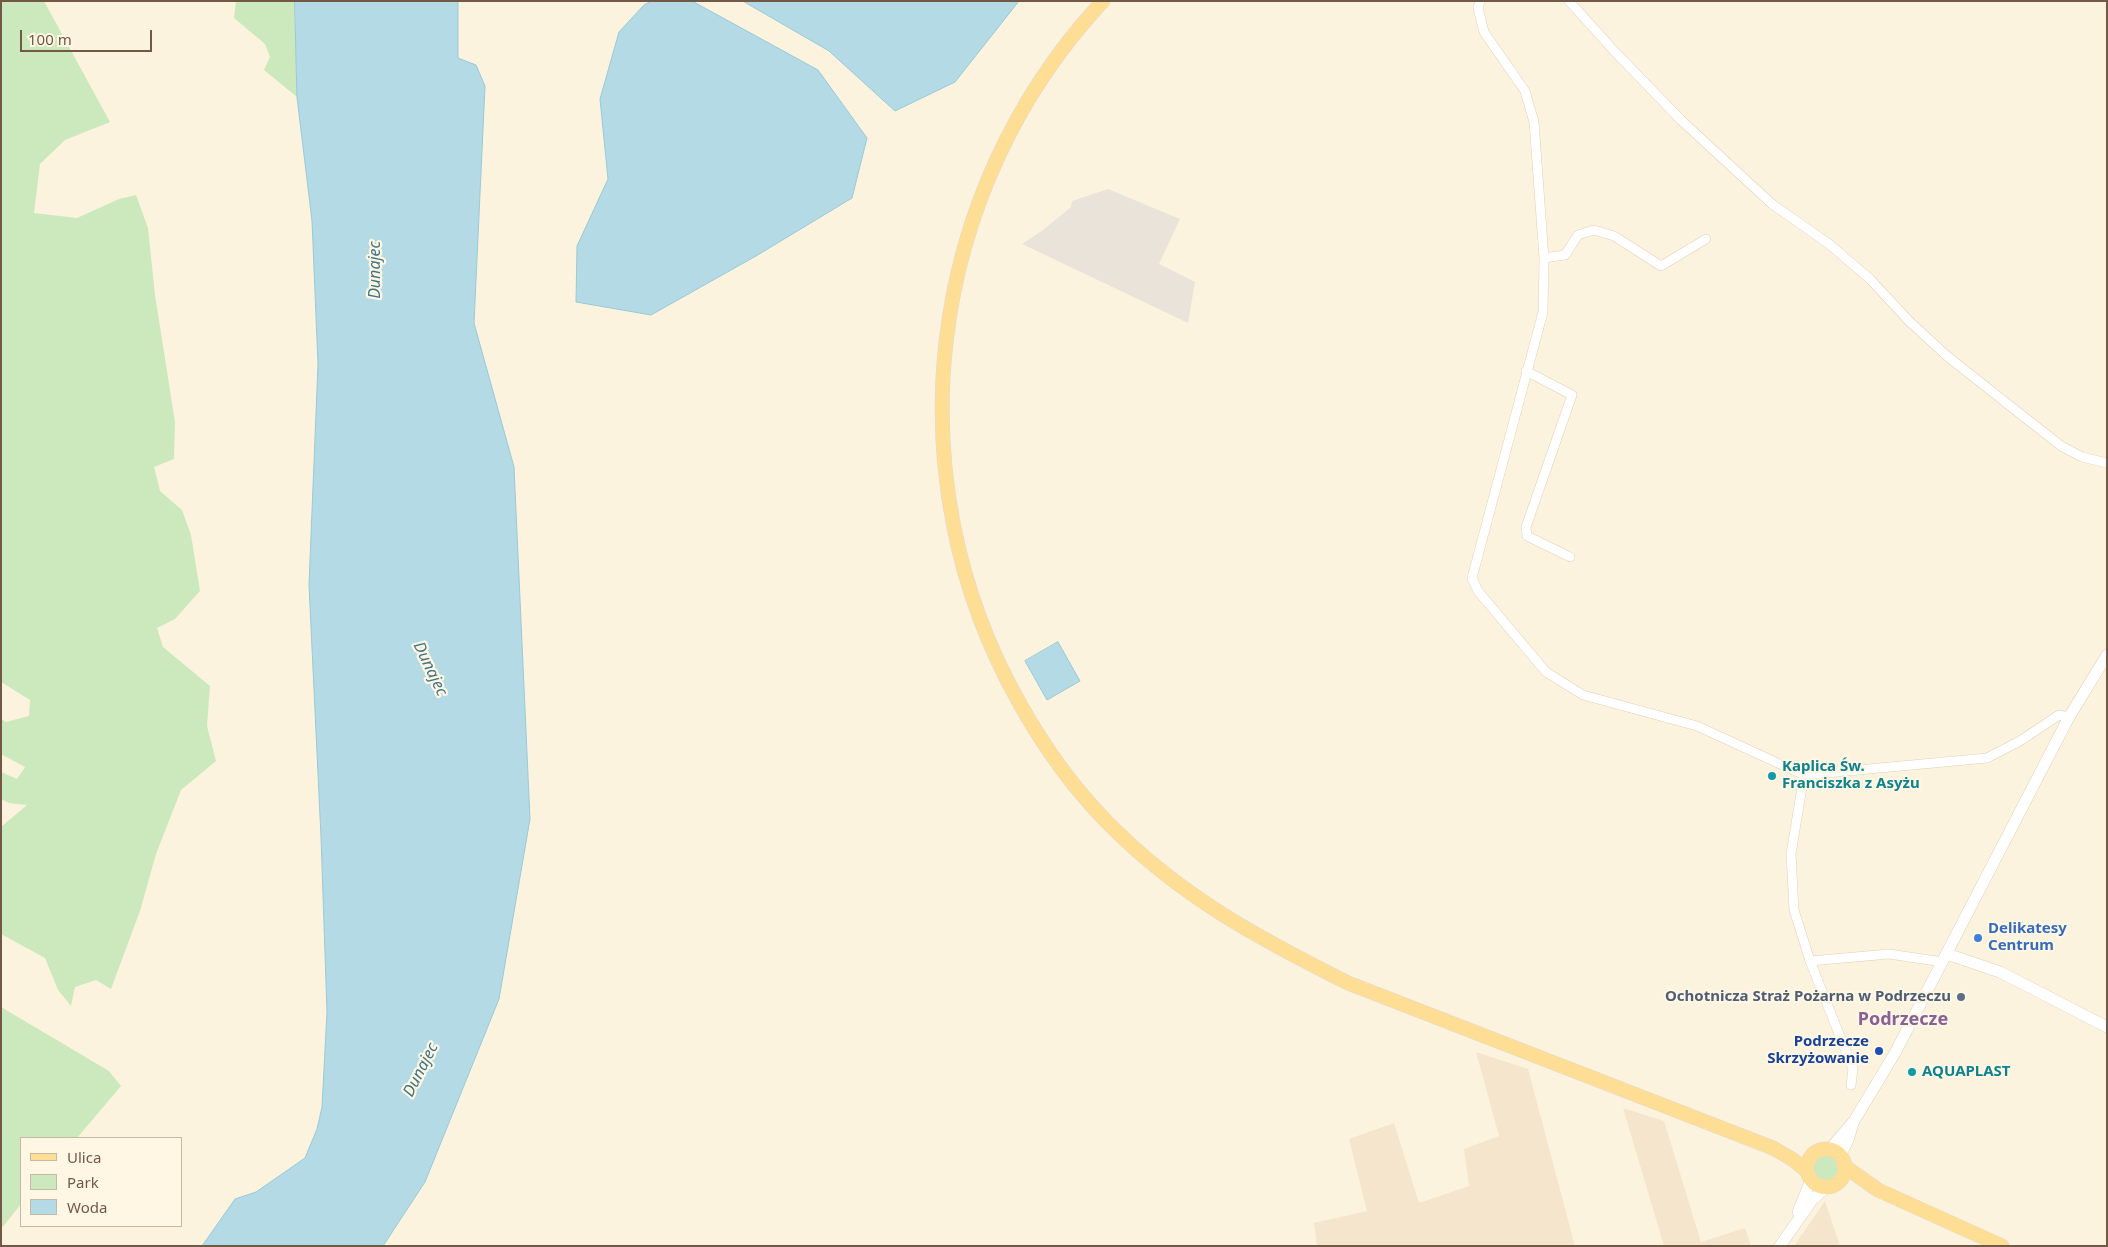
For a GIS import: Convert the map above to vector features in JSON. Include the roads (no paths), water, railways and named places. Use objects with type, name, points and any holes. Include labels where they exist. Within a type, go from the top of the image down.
[{"type":"main road","points":[[1103,1],[1058,54],[1019,115],[989,173],[972,219],[956,278],[948,324],[941,400],[943,460],[957,545],[977,613],[992,650],[1029,720],[1077,788],[1132,847],[1201,902],[1290,955],[1348,983],[1450,1024],[1773,1148],[1797,1162],[1816,1184],[1832,1185],[1844,1182],[1878,1190]]},
{"type":"main road","points":[[1773,1148],[1813,1154]]},
{"type":"main road","points":[[1809,1176],[1809,1159],[1813,1154],[1818,1151],[1838,1157],[1850,1172],[1878,1190],[2002,1246]]},
{"type":"main road","points":[[1832,1185],[1842,1178],[1838,1157]]},
{"type":"street","points":[[1480,1],[1478,8],[1484,32],[1525,91],[1534,122],[1544,258],[1543,312],[1472,578],[1478,591],[1546,672],[1583,694],[1697,726],[1804,776],[1987,758],[2020,741],[2059,715],[2069,717]]},
{"type":"street","points":[[1569,1],[1682,122],[1772,204],[1829,244],[1870,279],[1909,321],[1946,356],[2061,446],[2082,456],[2107,463]]},
{"type":"street","points":[[1544,258],[1565,255],[1578,235],[1594,230],[1614,236],[1661,266],[1706,239]]},
{"type":"street","points":[[1526,371],[1572,395],[1526,527],[1527,536],[1570,556]]},
{"type":"street","points":[[1838,1157],[1848,1140],[1854,1121],[1895,1053],[2069,717],[2107,655]]},
{"type":"street","points":[[1804,776],[1791,854],[1794,910],[1810,961],[1854,1069],[1851,1085]]},
{"type":"street","points":[[1810,961],[1889,954],[1945,958],[2000,972],[2107,1027]]},
{"type":"street","points":[[1792,1227],[1809,1176]]},
{"type":"street","points":[[1780,1246],[1812,1200],[1832,1185]]},
{"type":"water","name":"Dunajec","points":[[295,1],[458,1],[458,58],[476,65],[485,86],[474,323],[514,467],[530,819],[499,999],[425,1182],[383,1246],[202,1246],[235,1199],[256,1192],[305,1158],[317,1129],[322,1107],[327,1012],[309,585],[318,364],[312,221],[297,97]]},
{"type":"water","points":[[652,1],[692,1],[818,70],[867,138],[852,198],[756,256],[651,315],[576,302],[577,246],[608,179],[600,99],[619,32],[644,5]]},
{"type":"water","points":[[743,1],[1019,1],[955,82],[895,111],[829,51]]},
{"type":"water","points":[[1058,642],[1080,681],[1047,700],[1025,661]]},
{"type":"place","name":"Kaplica Św. Franciszka z Asyżu","points":[[1772,776]]},
{"type":"place","name":"Delikatesy Centrum","points":[[1978,938]]},
{"type":"place","name":"Ochotnicza Straż Pożarna w Podrzeczu","points":[[1961,997]]},
{"type":"place","name":"Podrzecze Skrzyżowanie","points":[[1879,1051]]},
{"type":"place","name":"AQUAPLAST","points":[[1912,1072]]},
{"type":"district","name":"Podrzecze","points":[[1903,1020]]}]
